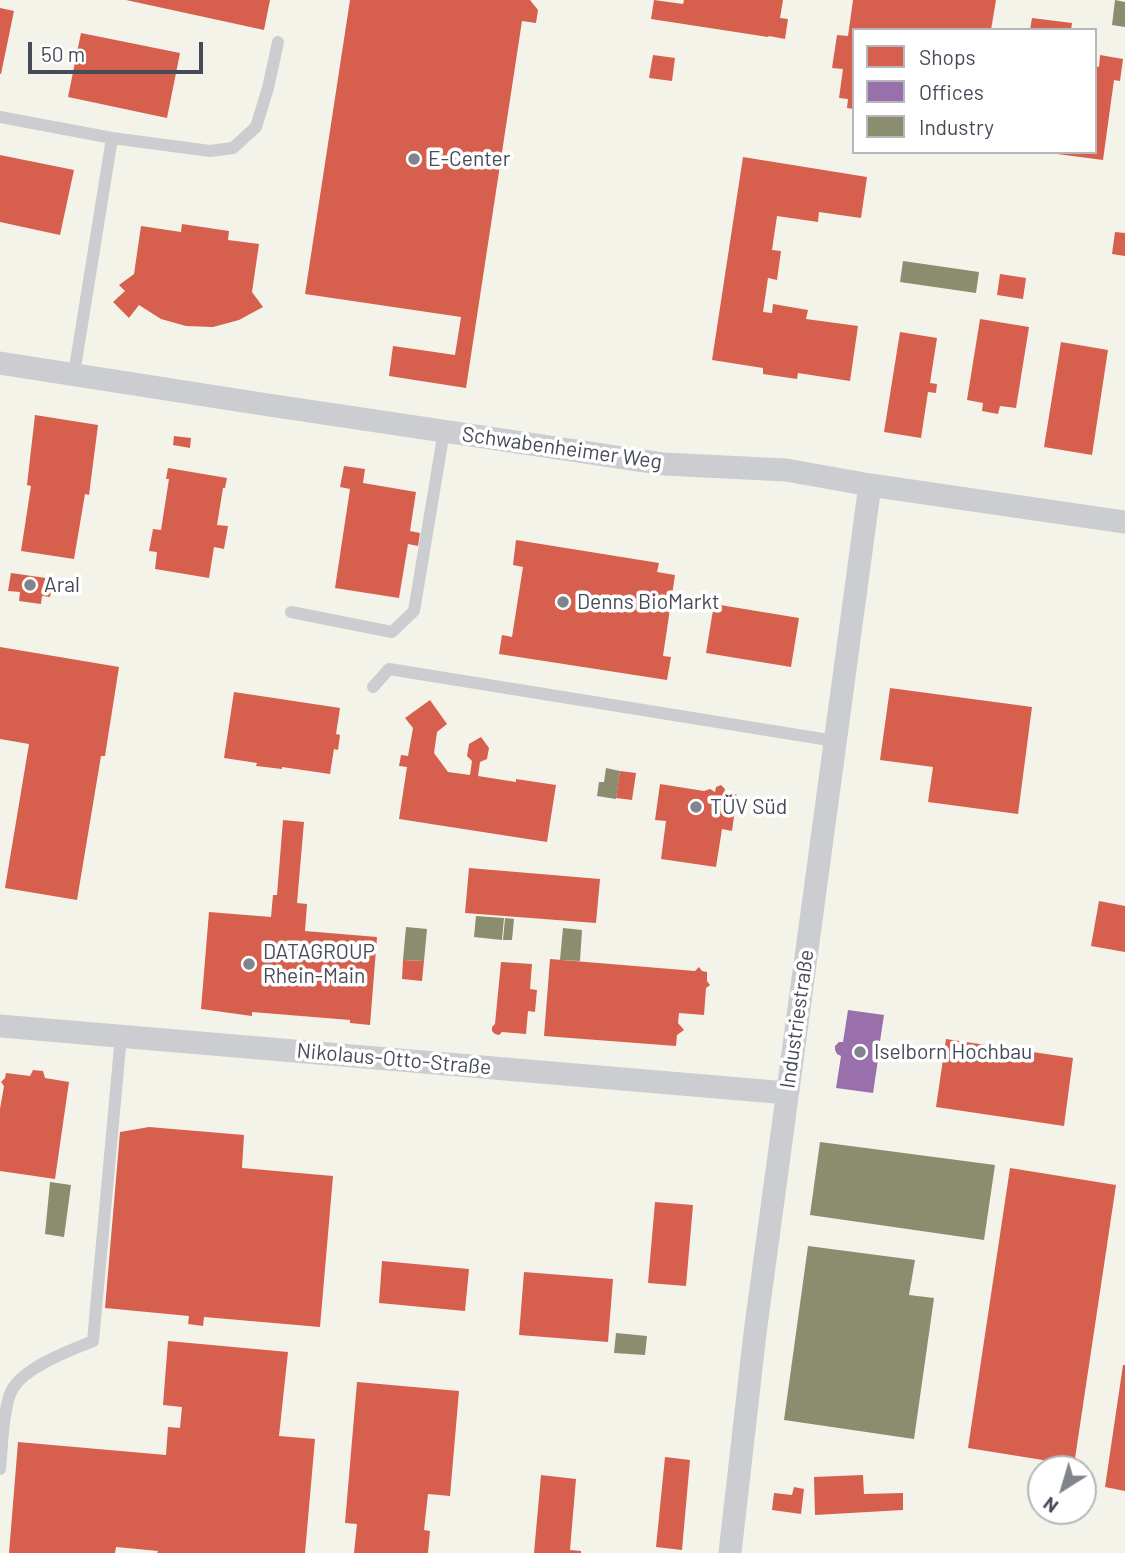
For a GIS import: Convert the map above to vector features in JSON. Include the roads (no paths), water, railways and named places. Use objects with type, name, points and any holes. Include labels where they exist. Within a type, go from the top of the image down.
[{"type":"street","name":"Schwabenheimer Weg","points":[[0,363],[664,464],[786,470],[1125,522]]},
{"type":"street","name":"Industriestraße","points":[[730,1553],[755,1333],[870,485]]},
{"type":"street","name":"Nikolaus-Otto-Straße","points":[[0,1026],[787,1093]]},
{"type":"lane","points":[[0,117],[113,138],[210,151],[233,148],[256,127],[278,42]]},
{"type":"lane","points":[[74,374],[113,138]]},
{"type":"lane","points":[[291,612],[392,632],[415,611],[444,431]]},
{"type":"lane","points":[[373,687],[389,669],[835,741]]},
{"type":"lane","points":[[0,1469],[7,1404],[12,1389],[24,1375],[93,1341],[121,1036]]},
{"type":"place","name":"E-Center","points":[[414,159]]},
{"type":"place","name":"Aral","points":[[30,585]]},
{"type":"place","name":"Denns BioMarkt","points":[[563,602]]},
{"type":"place","name":"TÜV Süd","points":[[696,807]]},
{"type":"place","name":"DATAGROUP Rhein-Main","points":[[249,964]]},
{"type":"place","name":"Iselborn Hochbau","points":[[860,1052]]}]
